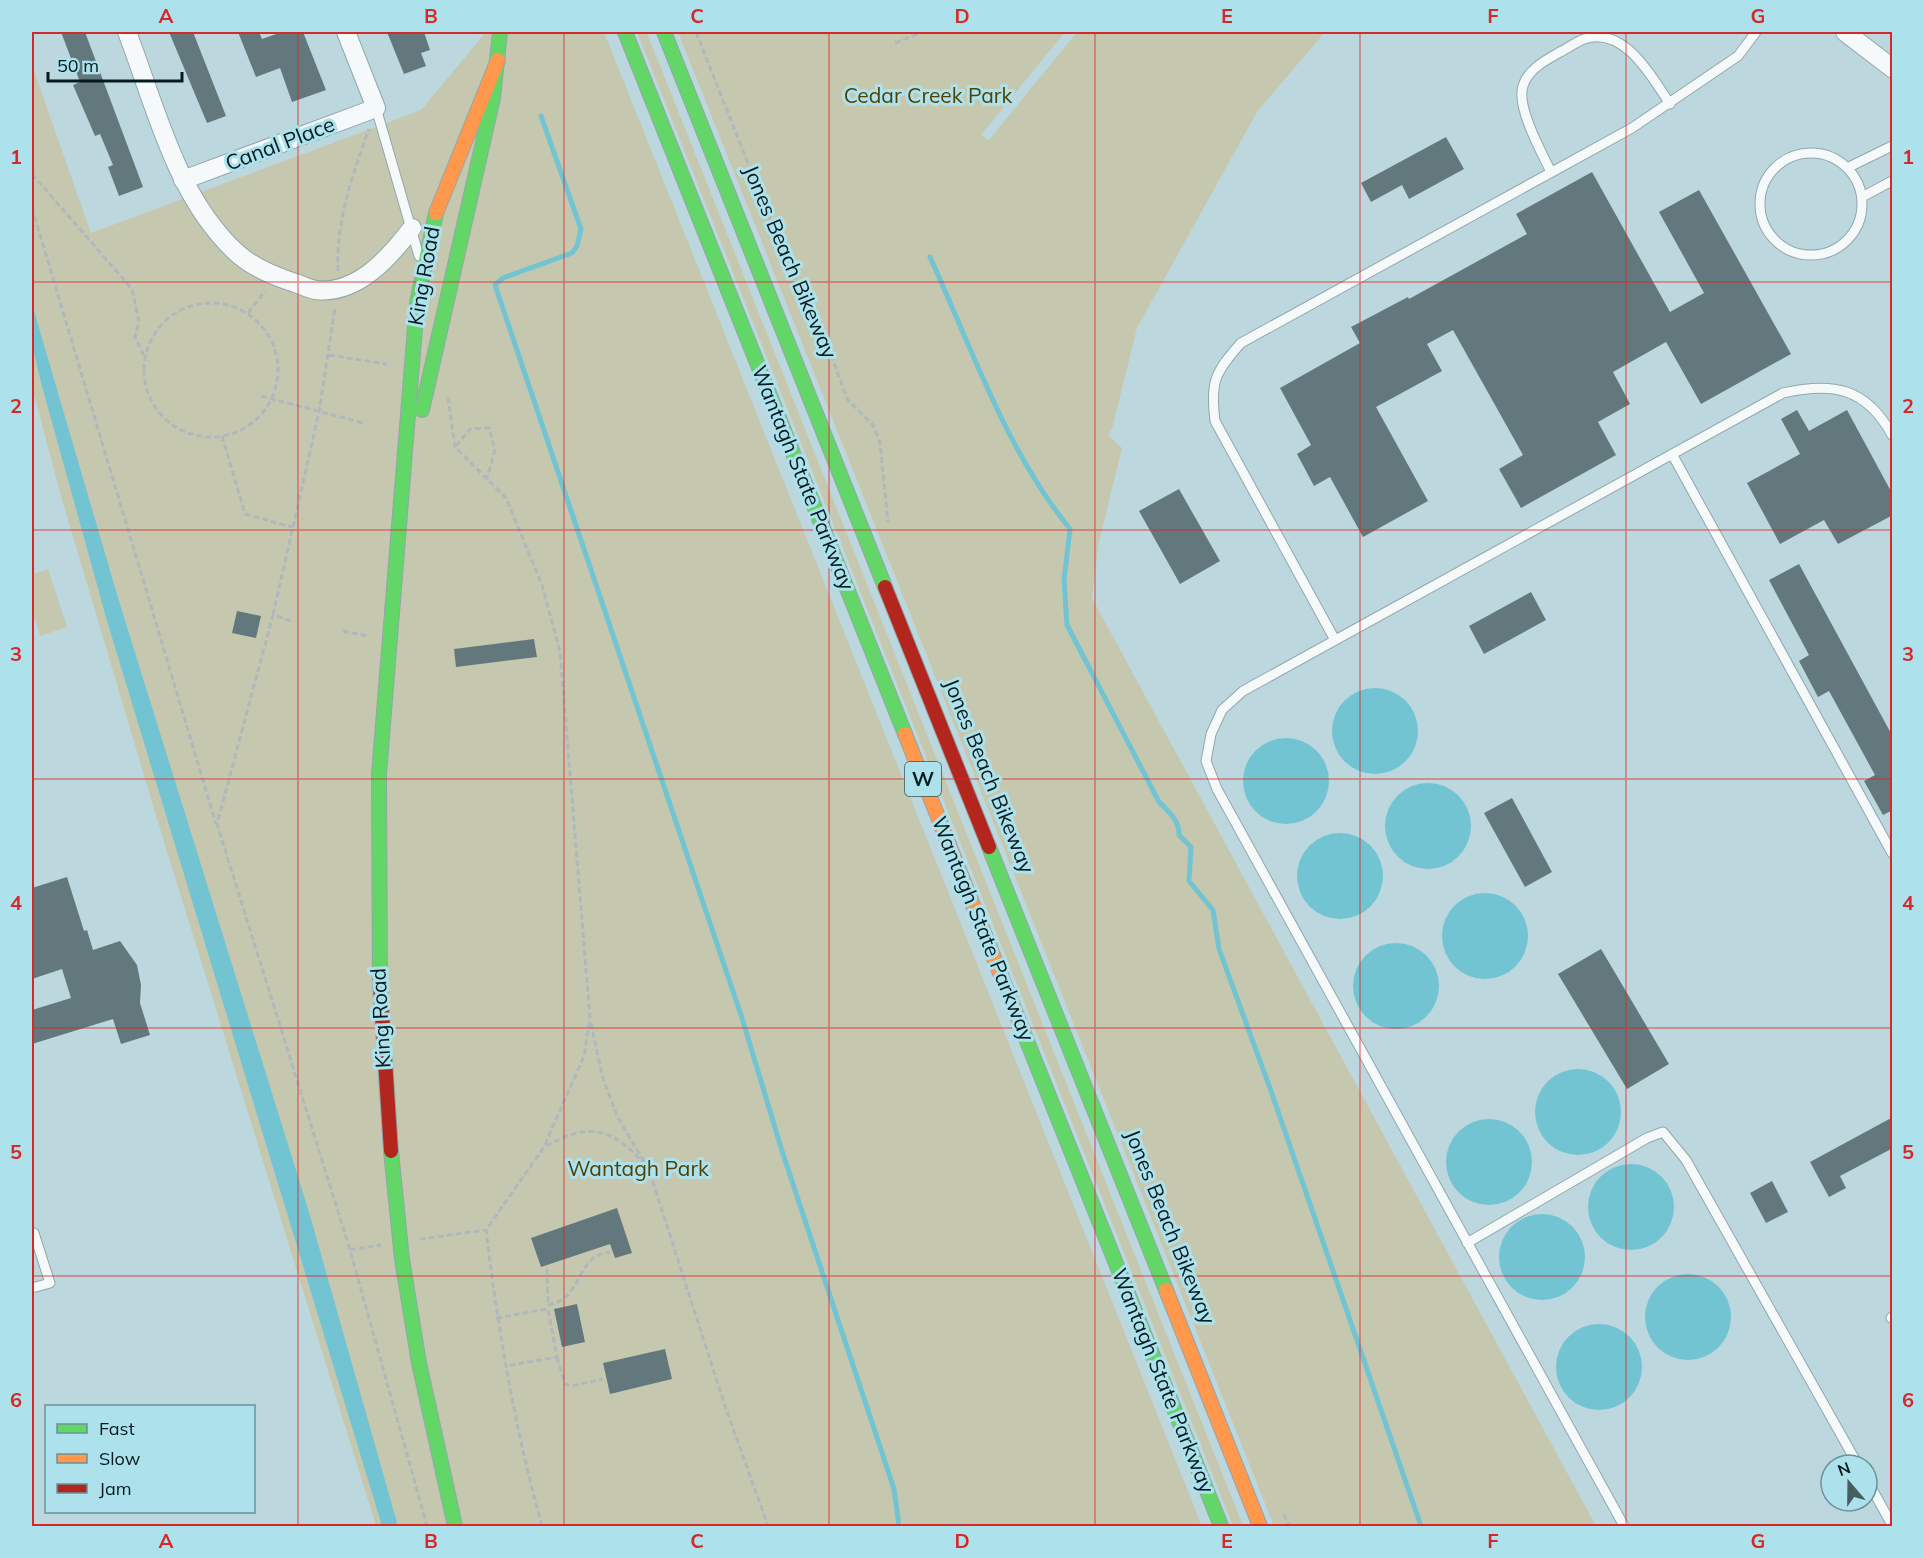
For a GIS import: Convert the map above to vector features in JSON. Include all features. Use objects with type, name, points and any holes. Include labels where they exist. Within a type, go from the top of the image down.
[{"type":"main road","name":"King Road","points":[[402,505],[481,156],[498,60],[500,32]]},
{"type":"main road","name":"Wantagh State Parkway","points":[[625,32],[1221,1527]]},
{"type":"main road","name":"Wantagh State Parkway","points":[[664,32],[1260,1527]]},
{"type":"main road","name":"King Road","points":[[455,1527],[419,1363],[402,1259],[380,1024],[379,774],[388,639],[402,505],[412,352],[423,270],[435,215],[498,60]]},
{"type":"street","points":[[127,32],[183,180],[225,240],[249,261],[275,276],[316,290],[338,288],[370,273],[388,258],[412,228]]},
{"type":"street","points":[[346,32],[376,108]]},
{"type":"street","points":[[1845,32],[1893,68]]},
{"type":"street","name":"Canal Place","points":[[183,180],[376,108]]},
{"type":"lane","points":[[1335,640],[1215,421],[1211,393],[1221,365],[1241,343],[1670,104],[1738,56],[1756,32]]},
{"type":"lane","points":[[1551,172],[1524,108],[1522,86],[1533,70],[1546,60],[1586,38],[1606,38],[1624,46],[1645,66],[1670,104]]},
{"type":"lane","points":[[376,108],[423,270]]},
{"type":"lane","points":[[1847,168],[1893,146]]},
{"type":"lane","points":[[1802,154],[1818,154],[1834,159],[1847,168],[1857,182],[1862,197],[1862,213],[1856,229],[1846,242],[1832,251],[1815,255],[1798,254],[1782,246],[1770,235],[1762,219],[1760,202],[1764,186],[1773,171],[1786,160],[1802,154]]},
{"type":"lane","points":[[1862,197],[1893,181]]},
{"type":"lane","points":[[1624,1527],[1217,789],[1206,761],[1211,734],[1222,710],[1244,691],[1783,393],[1814,386],[1841,389],[1868,405],[1893,435]]},
{"type":"lane","points":[[1672,454],[1893,853]]},
{"type":"lane","points":[[1467,1243],[1647,1138],[1663,1132],[1686,1160],[1851,1453]]},
{"type":"lane","points":[[32,1230],[50,1283],[32,1288]]},
{"type":"lane","points":[[1879,1501],[1893,1525]]},
{"type":"path","name":"Jones Beach Bikeway","points":[[696,32],[791,272],[812,301],[847,399],[873,425],[880,443],[889,527]]},
{"type":"path","points":[[895,43],[923,32]]},
{"type":"path","points":[[217,824],[273,615],[319,412],[338,288],[337,246],[341,215],[376,108]]},
{"type":"path","points":[[32,174],[132,289],[139,322],[135,337],[144,356]]},
{"type":"path","points":[[32,208],[217,824],[350,1250],[427,1527]]},
{"type":"path","points":[[248,313],[275,276]]},
{"type":"path","points":[[206,302],[228,304],[248,313],[263,326],[273,342],[279,361],[278,380],[272,399],[260,416],[243,429],[222,436],[200,436],[180,430],[162,417],[150,399],[144,378],[144,356],[152,335],[166,319],[185,307],[206,302]]},
{"type":"path","points":[[329,355],[387,364]]},
{"type":"path","points":[[447,393],[455,447],[506,498],[542,585],[560,652],[590,1018],[602,1075],[617,1116],[649,1170],[725,1406],[768,1527]]},
{"type":"path","points":[[261,396],[363,423]]},
{"type":"path","points":[[455,447],[470,429],[489,428],[495,450],[487,479]]},
{"type":"path","points":[[222,436],[245,514],[293,527]]},
{"type":"path","points":[[273,615],[291,621]]},
{"type":"path","points":[[343,631],[370,636]]},
{"type":"path","points":[[542,1527],[496,1318],[486,1230],[544,1147],[584,1056],[590,1018]]},
{"type":"path","points":[[544,1147],[567,1134],[591,1132],[611,1135],[627,1145],[649,1170]]},
{"type":"path","points":[[496,1318],[557,1303],[571,1294],[592,1259],[610,1252]]},
{"type":"path","points":[[547,1269],[548,1307],[565,1384],[572,1386],[603,1379]]},
{"type":"path","points":[[506,1366],[557,1356]]},
{"type":"path","points":[[1282,1509],[1289,1527]]},
{"type":"green space","name":"Wantagh Park","points":[[486,32],[604,32],[1202,1526],[376,1526],[157,819],[62,500],[32,387],[32,65],[91,233],[421,110]]},
{"type":"green space","points":[[637,32],[646,32],[657,58],[1243,1526],[1233,1526]]},
{"type":"green space","name":"Cedar Creek Park","points":[[678,32],[1065,32],[981,135],[989,140],[1077,32],[1325,32],[1257,112],[1137,328],[1112,429],[1108,435],[1122,448],[1099,542],[1092,598],[1596,1526],[1274,1526]]},
{"type":"green space","points":[[48,569],[67,627],[40,636],[32,610],[32,574]]},
{"type":"water","points":[[32,304],[119,601],[309,1212],[398,1526],[382,1526],[107,621],[40,379],[32,344]]},
{"type":"water","points":[[1375,688],[1392,691],[1406,700],[1415,714],[1418,731],[1415,748],[1406,762],[1392,771],[1375,774],[1358,771],[1344,762],[1335,748],[1332,731],[1335,714],[1344,700],[1358,691]]},
{"type":"water","points":[[1286,738],[1303,741],[1317,750],[1326,764],[1329,781],[1326,798],[1317,812],[1303,821],[1286,824],[1269,821],[1255,812],[1246,798],[1243,781],[1246,764],[1255,750],[1269,741]]},
{"type":"water","points":[[1428,783],[1452,790],[1464,802],[1471,826],[1464,850],[1452,862],[1428,869],[1404,862],[1392,850],[1385,826],[1392,802],[1404,790]]},
{"type":"water","points":[[1340,833],[1364,840],[1376,852],[1383,876],[1376,900],[1364,912],[1340,919],[1316,912],[1304,900],[1297,876],[1304,852],[1316,840]]},
{"type":"water","points":[[1477,893],[1493,893],[1516,905],[1525,919],[1528,936],[1525,953],[1516,967],[1493,979],[1477,979],[1461,972],[1449,960],[1442,944],[1442,928],[1449,912],[1461,900]]},
{"type":"water","points":[[1388,943],[1404,943],[1427,955],[1436,969],[1439,986],[1436,1003],[1427,1017],[1404,1029],[1388,1029],[1372,1022],[1360,1010],[1353,994],[1353,978],[1360,962],[1372,950]]},
{"type":"water","points":[[1578,1069],[1595,1072],[1609,1081],[1618,1095],[1621,1112],[1618,1129],[1609,1143],[1595,1152],[1578,1155],[1561,1152],[1547,1143],[1538,1129],[1535,1112],[1538,1095],[1547,1081],[1561,1072]]},
{"type":"water","points":[[1489,1119],[1506,1122],[1520,1131],[1529,1145],[1532,1162],[1529,1179],[1520,1193],[1506,1202],[1489,1205],[1472,1202],[1458,1193],[1449,1179],[1446,1162],[1449,1145],[1458,1131],[1472,1122]]},
{"type":"water","points":[[1631,1164],[1655,1171],[1667,1183],[1674,1207],[1667,1231],[1655,1243],[1631,1250],[1607,1243],[1595,1231],[1588,1207],[1595,1183],[1607,1171]]},
{"type":"water","points":[[1542,1214],[1566,1221],[1578,1233],[1585,1257],[1578,1281],[1566,1293],[1542,1300],[1518,1293],[1506,1281],[1499,1257],[1506,1233],[1518,1221]]},
{"type":"water","points":[[1680,1274],[1696,1274],[1719,1286],[1728,1300],[1731,1317],[1728,1334],[1719,1348],[1696,1360],[1680,1360],[1664,1353],[1652,1341],[1645,1325],[1645,1309],[1652,1293],[1664,1281]]},
{"type":"water","points":[[1591,1324],[1607,1324],[1630,1336],[1639,1350],[1642,1367],[1639,1384],[1630,1398],[1607,1410],[1591,1410],[1575,1403],[1563,1391],[1556,1375],[1556,1359],[1563,1343],[1575,1331]]},
{"type":"building","points":[[61,32],[85,32],[143,187],[119,196],[108,167],[113,165],[100,134],[95,136],[73,85],[80,82]]},
{"type":"building","points":[[169,32],[193,32],[226,116],[207,123]]},
{"type":"building","points":[[238,32],[259,32],[262,39],[282,32],[303,32],[326,90],[292,102],[280,68],[256,77]]},
{"type":"building","points":[[387,32],[424,32],[430,50],[421,53],[426,66],[404,74]]},
{"type":"building","points":[[1446,137],[1464,169],[1409,199],[1402,185],[1371,202],[1361,183]]},
{"type":"building","points":[[1592,172],[1670,312],[1704,293],[1659,212],[1699,190],[1791,354],[1701,404],[1666,342],[1613,372],[1630,404],[1598,422],[1616,455],[1521,508],[1499,469],[1523,455],[1453,330],[1427,344],[1442,371],[1376,407],[1428,501],[1363,537],[1330,477],[1314,486],[1297,454],[1311,445],[1280,388],[1360,343],[1351,327],[1408,297],[1409,299],[1527,234],[1516,214]]},
{"type":"building","points":[[1797,410],[1809,431],[1847,410],[1893,495],[1893,515],[1838,544],[1824,520],[1780,544],[1747,483],[1800,454],[1781,419]]},
{"type":"building","points":[[1179,489],[1220,561],[1180,584],[1139,511]]},
{"type":"building","points":[[1799,564],[1893,737],[1893,810],[1883,815],[1864,781],[1875,775],[1829,691],[1818,697],[1799,661],[1809,655],[1769,580]]},
{"type":"building","points":[[1531,592],[1546,620],[1484,654],[1469,626]]},
{"type":"building","points":[[237,611],[261,616],[256,638],[232,633]]},
{"type":"building","points":[[534,639],[537,657],[456,667],[454,649]]},
{"type":"building","points":[[1512,798],[1552,872],[1525,887],[1484,813]]},
{"type":"building","points":[[67,877],[84,931],[87,930],[93,950],[120,941],[137,965],[141,985],[140,1003],[150,1035],[121,1044],[113,1019],[32,1044],[32,1010],[71,998],[62,969],[32,979],[32,888]]},
{"type":"building","points":[[1601,949],[1669,1064],[1627,1089],[1558,974]]},
{"type":"building","points":[[1893,1117],[1893,1148],[1840,1176],[1846,1188],[1829,1197],[1810,1162]]},
{"type":"building","points":[[1772,1181],[1788,1212],[1766,1223],[1750,1193]]},
{"type":"building","points":[[617,1208],[632,1253],[615,1258],[610,1244],[541,1267],[531,1238]]},
{"type":"building","points":[[577,1304],[585,1342],[562,1347],[554,1309]]},
{"type":"building","points":[[665,1349],[672,1379],[610,1394],[603,1363]]},
{"type":"waterway","points":[[541,116],[581,229],[577,246],[572,253],[503,278],[495,285],[742,1018],[782,1151],[894,1489],[899,1526]]},
{"type":"waterway","points":[[930,257],[1009,432],[1047,498],[1070,529],[1064,580],[1067,625],[1159,802],[1175,821],[1179,835],[1191,847],[1189,881],[1213,910],[1219,949],[1271,1091],[1421,1526]]},
{"type":"traffic: fast","points":[[422,410],[493,98],[500,32]]},
{"type":"traffic: fast","points":[[625,32],[905,734]]},
{"type":"traffic: fast","points":[[664,32],[885,587]]},
{"type":"traffic: fast","points":[[380,984],[379,774],[417,303],[436,213]]},
{"type":"traffic: fast","points":[[989,847],[1166,1290]]},
{"type":"traffic: fast","points":[[1023,1031],[1221,1526]]},
{"type":"traffic: fast","points":[[391,1151],[402,1259],[419,1363],[455,1526]]},
{"type":"traffic: slow","points":[[436,213],[498,60]]},
{"type":"traffic: slow","points":[[905,734],[1023,1031]]},
{"type":"traffic: slow","points":[[1166,1290],[1260,1526]]},
{"type":"traffic: jam","points":[[885,587],[989,847]]},
{"type":"traffic: jam","points":[[380,984],[391,1151]]}]
